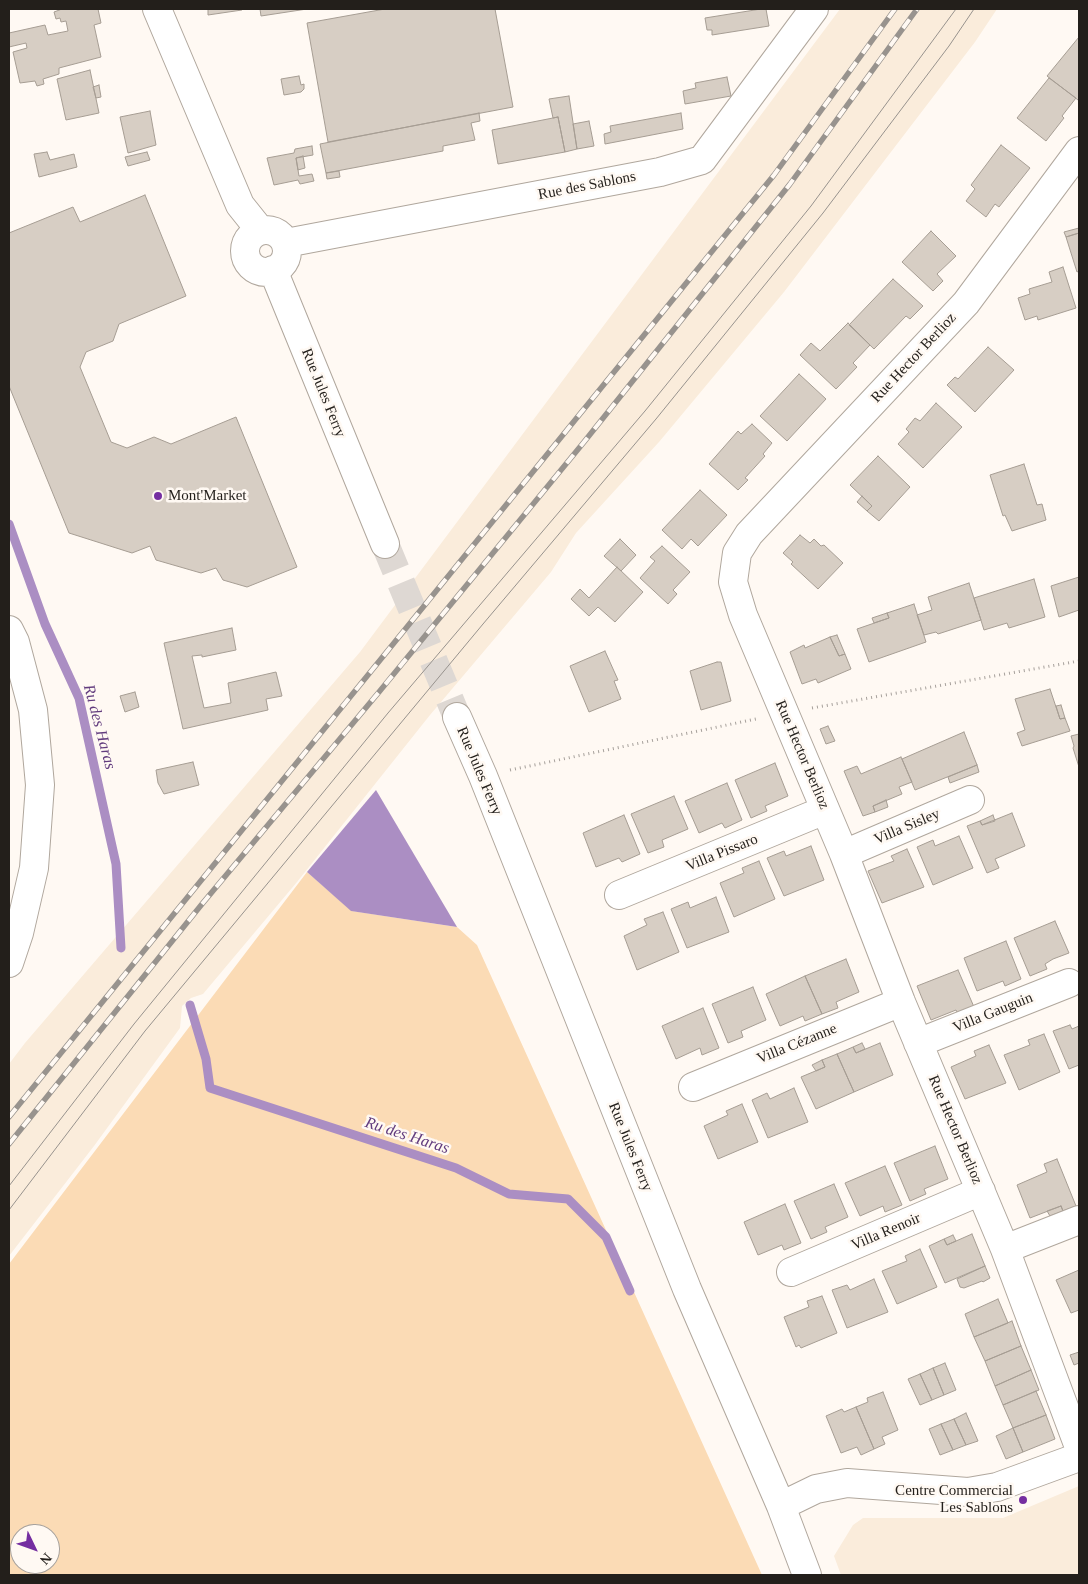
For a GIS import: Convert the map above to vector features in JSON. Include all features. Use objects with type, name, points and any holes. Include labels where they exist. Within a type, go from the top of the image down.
[{"type":"street","points":[[157,9],[240,205],[260,230]]},
{"type":"street","name":"Rue des Sablons","points":[[286,243],[660,172],[702,160],[814,9]]},
{"type":"street","name":"Rue Hector Berlioz","points":[[1079,151],[966,303],[749,534],[736,554],[733,573],[735,592],[743,615],[844,854],[900,1002],[1005,1249],[1079,1447]]},
{"type":"street","points":[[266,229],[278,233],[286,243],[284,262],[273,270],[260,271],[254,268],[246,257],[246,244],[249,238],[260,230],[266,229]]},
{"type":"street","name":"Rue Jules Ferry","points":[[273,270],[385,544]]},
{"type":"street","points":[[9,630],[15,642],[32,710],[40,785],[34,868],[20,933],[9,964]]},
{"type":"street","name":"Rue Jules Ferry","points":[[456,717],[486,785],[687,1289],[781,1506],[807,1575]]},
{"type":"street","name":"Villa Sisley","points":[[844,854],[970,800]]},
{"type":"street","name":"Villa Pissaro","points":[[619,895],[824,810]]},
{"type":"street","name":"Villa Gauguin","points":[[918,1043],[1069,984]]},
{"type":"street","name":"Villa Cézanne","points":[[693,1087],[900,1002]]},
{"type":"street","name":"Villa Renoir","points":[[791,1272],[981,1191]]},
{"type":"street","points":[[1005,1249],[1079,1220]]},
{"type":"street","points":[[781,1506],[816,1489],[847,1483],[968,1492],[997,1487],[1079,1457]]},
{"type":"shaded area","points":[[840,9],[997,9],[975,42],[784,292],[659,442],[576,533],[551,572],[430,715],[297,882],[203,994],[191,998],[182,1006],[180,1028],[94,1146],[9,1256],[9,1064],[360,652]]},
{"type":"shaded area","points":[[376,790],[457,927],[351,911],[307,872]]},
{"type":"shaded area","points":[[307,872],[352,911],[457,927],[477,945],[762,1575],[9,1575],[9,1264]]},
{"type":"shaded area","points":[[1079,1486],[1079,1575],[841,1575],[834,1556],[853,1525],[863,1518],[1003,1518]]},
{"type":"building","points":[[62,9],[98,9],[101,23],[94,25],[101,57],[59,68],[59,74],[43,79],[44,84],[37,86],[35,81],[20,83],[13,52],[27,48],[26,43],[9,47],[9,33],[45,25],[48,35],[68,31],[66,21],[61,22],[60,18],[56,19],[54,12]]},
{"type":"building","points":[[208,9],[242,9],[242,10],[208,15]]},
{"type":"building","points":[[260,9],[307,9],[261,16]]},
{"type":"building","points":[[385,9],[495,9],[513,107],[328,142],[307,23]]},
{"type":"building","points":[[766,9],[769,26],[712,35],[712,30],[707,30],[705,18]]},
{"type":"building","points":[[1079,37],[1079,99],[1078,100],[1047,76]]},
{"type":"building","points":[[90,70],[99,113],[66,120],[57,79]]},
{"type":"building","points":[[299,76],[301,85],[304,84],[304,89],[301,92],[284,95],[281,79]]},
{"type":"building","points":[[727,77],[731,96],[685,104],[683,91],[696,88],[695,83]]},
{"type":"building","points":[[1049,78],[1076,98],[1062,116],[1064,118],[1046,141],[1017,118]]},
{"type":"building","points":[[99,85],[101,97],[96,98],[93,87]]},
{"type":"building","points":[[569,96],[577,149],[565,152],[558,117],[553,118],[549,99]]},
{"type":"building","points":[[150,111],[156,145],[128,153],[120,117]]},
{"type":"building","points":[[479,113],[480,121],[471,123],[475,140],[443,146],[443,151],[326,173],[320,144]]},
{"type":"building","points":[[681,113],[683,129],[605,144],[604,134],[611,132],[610,126]]},
{"type":"building","points":[[558,117],[565,152],[498,164],[492,130]]},
{"type":"building","points":[[589,121],[594,146],[577,149],[573,124]]},
{"type":"building","points":[[1001,145],[1030,168],[999,207],[995,204],[986,217],[966,201],[975,189],[971,185]]},
{"type":"building","points":[[312,146],[313,155],[296,158],[299,176],[312,174],[314,181],[300,184],[298,180],[274,185],[267,158],[294,153],[295,149]]},
{"type":"building","points":[[47,152],[50,160],[74,154],[77,167],[39,177],[34,154]]},
{"type":"building","points":[[147,152],[150,160],[128,166],[125,157]]},
{"type":"building","points":[[303,156],[305,168],[298,170],[296,158]]},
{"type":"building","points":[[339,171],[340,177],[327,179],[326,173]]},
{"type":"building","points":[[145,195],[186,296],[119,324],[113,341],[86,352],[80,367],[111,442],[127,448],[154,437],[171,444],[236,417],[297,567],[247,587],[223,580],[216,568],[201,573],[156,560],[150,546],[132,553],[69,533],[9,386],[9,233],[73,207],[80,222]]},
{"type":"building","points":[[1079,228],[1079,233],[1066,237],[1064,232]]},
{"type":"building","points":[[931,231],[956,256],[937,274],[943,281],[933,291],[902,262]]},
{"type":"building","points":[[1079,233],[1079,271],[1077,272],[1066,237]]},
{"type":"building","points":[[1063,267],[1076,308],[1038,320],[1037,316],[1025,320],[1018,298],[1030,294],[1029,289],[1052,282],[1049,272]]},
{"type":"building","points":[[893,279],[923,306],[910,319],[906,316],[874,349],[849,325]]},
{"type":"building","points":[[848,323],[870,345],[853,363],[857,367],[836,389],[800,355],[811,343],[820,351]]},
{"type":"building","points":[[988,347],[1014,370],[975,412],[947,385],[955,377],[958,379]]},
{"type":"building","points":[[799,374],[826,399],[787,441],[760,416]]},
{"type":"building","points":[[936,403],[962,427],[923,468],[898,444],[909,432],[906,429],[915,418],[920,421]]},
{"type":"building","points":[[752,424],[772,443],[763,454],[765,456],[745,478],[748,480],[738,490],[709,464],[738,431],[741,434]]},
{"type":"building","points":[[878,456],[910,487],[879,521],[867,511],[872,506],[850,485]]},
{"type":"building","points":[[1024,464],[1037,505],[1042,504],[1046,520],[1012,531],[1005,515],[1003,516],[990,475]]},
{"type":"building","points":[[700,490],[727,515],[698,546],[691,539],[682,549],[662,530]]},
{"type":"building","points":[[862,496],[872,506],[867,511],[857,502]]},
{"type":"building","points":[[800,535],[810,543],[814,539],[821,546],[824,545],[843,563],[818,589],[791,564],[793,562],[783,553]]},
{"type":"building","points":[[620,539],[636,555],[621,571],[604,556]]},
{"type":"building","points":[[662,546],[690,572],[673,590],[677,594],[668,604],[640,578],[655,561],[650,557]]},
{"type":"building","points":[[617,567],[643,592],[615,622],[598,607],[589,616],[571,599],[580,589],[589,598]]},
{"type":"building","points":[[1079,577],[1079,610],[1059,617],[1051,586]]},
{"type":"building","points":[[1034,579],[1045,617],[1009,628],[1007,623],[984,630],[974,598]]},
{"type":"building","points":[[969,583],[981,620],[938,634],[936,632],[924,635],[917,615],[932,610],[928,597]]},
{"type":"building","points":[[914,604],[926,642],[869,662],[857,629],[889,618],[887,613]]},
{"type":"building","points":[[887,613],[889,618],[874,623],[872,618]]},
{"type":"building","points":[[232,628],[236,650],[202,657],[202,655],[192,656],[204,708],[231,703],[228,683],[276,672],[282,696],[266,699],[268,710],[183,729],[164,643]]},
{"type":"building","points":[[837,635],[845,654],[839,656],[830,637]]},
{"type":"building","points":[[830,637],[839,656],[845,654],[851,669],[818,683],[816,679],[802,684],[790,652],[804,645],[805,648]]},
{"type":"building","points":[[605,651],[618,680],[614,681],[621,699],[589,712],[570,666]]},
{"type":"building","points":[[721,662],[731,701],[701,710],[690,671]]},
{"type":"building","points":[[1050,689],[1060,719],[1065,718],[1070,731],[1022,746],[1017,733],[1025,730],[1015,699]]},
{"type":"building","points":[[135,692],[139,707],[125,712],[120,696]]},
{"type":"building","points":[[1061,705],[1065,718],[1060,719],[1056,706]]},
{"type":"building","points":[[828,726],[835,741],[826,744],[820,729]]},
{"type":"building","points":[[964,732],[977,765],[915,790],[902,759]]},
{"type":"building","points":[[1079,734],[1079,767],[1071,736]]},
{"type":"building","points":[[901,757],[912,782],[899,787],[902,794],[873,806],[875,812],[863,816],[844,771],[857,766],[861,774]]},
{"type":"building","points":[[193,762],[199,785],[164,794],[158,783],[156,770]]},
{"type":"building","points":[[775,763],[788,796],[765,806],[767,811],[751,818],[735,780]]},
{"type":"building","points":[[977,765],[979,772],[950,783],[948,777]]},
{"type":"building","points":[[727,783],[742,820],[725,828],[722,823],[699,833],[685,801]]},
{"type":"building","points":[[674,796],[688,829],[662,840],[664,847],[648,853],[631,814]]},
{"type":"building","points":[[886,800],[888,807],[875,812],[873,806]]},
{"type":"building","points":[[1012,813],[1025,846],[995,859],[999,868],[987,873],[967,826],[980,821],[982,825]]},
{"type":"building","points":[[624,815],[640,854],[622,862],[619,858],[596,867],[583,833]]},
{"type":"building","points":[[993,815],[995,821],[982,825],[980,821]]},
{"type":"building","points":[[959,836],[973,868],[933,885],[917,847],[933,840],[935,846]]},
{"type":"building","points":[[811,846],[824,880],[784,896],[767,858],[784,851],[786,856]]},
{"type":"building","points":[[907,849],[924,887],[882,903],[868,871],[894,861],[891,856]]},
{"type":"building","points":[[759,861],[775,899],[734,917],[720,883],[744,873],[742,868]]},
{"type":"building","points":[[716,897],[729,932],[687,948],[671,909],[688,902],[690,908]]},
{"type":"building","points":[[663,912],[679,952],[637,970],[624,936],[647,925],[644,919]]},
{"type":"building","points":[[1055,921],[1069,953],[1053,959],[1045,964],[1047,969],[1030,976],[1014,938]]},
{"type":"building","points":[[1006,941],[1021,979],[1005,986],[1003,981],[977,991],[964,958]]},
{"type":"building","points":[[846,959],[859,992],[836,1002],[838,1008],[822,1014],[805,976]]},
{"type":"building","points":[[958,970],[974,1007],[958,1014],[956,1010],[931,1020],[917,986]]},
{"type":"building","points":[[805,976],[822,1014],[805,1021],[803,1016],[780,1026],[766,994]]},
{"type":"building","points":[[753,987],[766,1020],[741,1031],[743,1037],[728,1043],[712,1004]]},
{"type":"building","points":[[703,1008],[719,1048],[702,1055],[700,1048],[676,1059],[662,1026]]},
{"type":"building","points":[[1070,1025],[1072,1029],[1079,1026],[1079,1065],[1069,1069],[1053,1031]]},
{"type":"building","points":[[1044,1034],[1060,1072],[1019,1090],[1004,1055],[1030,1045],[1028,1040]]},
{"type":"building","points":[[862,1043],[865,1049],[856,1053],[853,1047]]},
{"type":"building","points":[[880,1043],[893,1075],[854,1092],[837,1054],[853,1047],[856,1053]]},
{"type":"building","points":[[989,1045],[1006,1083],[965,1099],[951,1067],[976,1056],[974,1051]]},
{"type":"building","points":[[837,1054],[854,1092],[816,1109],[801,1077],[825,1067],[822,1060]]},
{"type":"building","points":[[822,1060],[825,1067],[816,1071],[812,1065]]},
{"type":"building","points":[[794,1088],[808,1122],[768,1138],[752,1100],[767,1093],[770,1099]]},
{"type":"building","points":[[742,1104],[758,1142],[718,1159],[704,1126],[728,1115],[726,1111]]},
{"type":"building","points":[[935,1146],[948,1179],[924,1189],[926,1194],[910,1201],[894,1163]]},
{"type":"building","points":[[1057,1159],[1076,1206],[1063,1211],[1061,1206],[1030,1218],[1017,1185],[1047,1172],[1044,1164]]},
{"type":"building","points":[[885,1166],[902,1205],[885,1212],[883,1206],[860,1216],[845,1183]]},
{"type":"building","points":[[834,1184],[848,1217],[825,1227],[827,1232],[811,1239],[794,1201]]},
{"type":"building","points":[[785,1204],[801,1243],[784,1250],[782,1245],[758,1255],[744,1222]]},
{"type":"building","points":[[1061,1206],[1063,1211],[1050,1216],[1047,1211]]},
{"type":"building","points":[[972,1234],[985,1266],[945,1283],[929,1246],[944,1239],[947,1245]]},
{"type":"building","points":[[953,1235],[956,1241],[947,1245],[944,1239]]},
{"type":"building","points":[[920,1249],[937,1287],[897,1304],[882,1271],[907,1261],[905,1256]]},
{"type":"building","points":[[985,1266],[990,1278],[964,1288],[960,1287],[957,1279]]},
{"type":"building","points":[[1079,1270],[1079,1310],[1071,1313],[1056,1280]]},
{"type":"building","points":[[874,1279],[888,1312],[847,1328],[832,1290],[847,1285],[850,1290]]},
{"type":"building","points":[[822,1296],[837,1333],[801,1348],[799,1345],[796,1347],[784,1317],[809,1307],[807,1301]]},
{"type":"building","points":[[998,1299],[1008,1323],[974,1337],[965,1314]]},
{"type":"building","points":[[1012,1321],[1021,1346],[985,1361],[974,1337]]},
{"type":"building","points":[[1021,1346],[1031,1370],[995,1386],[985,1361]]},
{"type":"building","points":[[1079,1352],[1079,1363],[1074,1365],[1070,1355]]},
{"type":"building","points":[[945,1363],[956,1390],[944,1395],[933,1368]]},
{"type":"building","points":[[933,1368],[944,1395],[932,1400],[920,1374]]},
{"type":"building","points":[[1031,1370],[1039,1390],[1003,1405],[995,1386]]},
{"type":"building","points":[[920,1374],[932,1400],[920,1405],[908,1379]]},
{"type":"building","points":[[1036,1391],[1046,1415],[1013,1428],[1003,1405]]},
{"type":"building","points":[[883,1392],[898,1430],[882,1437],[885,1444],[874,1449],[856,1407],[868,1402],[867,1398]]},
{"type":"building","points":[[856,1407],[874,1449],[861,1455],[857,1447],[841,1453],[826,1416],[842,1409],[844,1412]]},
{"type":"building","points":[[966,1413],[978,1441],[966,1445],[954,1419]]},
{"type":"building","points":[[1046,1415],[1055,1439],[1023,1452],[1013,1428]]},
{"type":"building","points":[[954,1419],[966,1445],[953,1450],[941,1424]]},
{"type":"building","points":[[941,1424],[953,1450],[940,1455],[929,1429]]},
{"type":"building","points":[[1013,1428],[1023,1452],[1006,1459],[996,1436]]},
{"type":"waterway","name":"Ru des Haras","points":[[9,524],[45,624],[79,698],[116,864],[121,948]]},
{"type":"waterway","name":"Ru des Haras","points":[[190,1005],[206,1059],[210,1088],[456,1168],[509,1194],[568,1199],[606,1237],[630,1291]]},
{"type":"tunnel","points":[[385,544],[457,717]]},
{"type":"tram line","points":[[9,1186],[134,1024],[388,713],[645,411],[811,206],[956,9]]},
{"type":"tram line","points":[[9,1210],[145,1031],[656,419],[823,213],[949,46],[974,9]]},
{"type":"railway","points":[[9,1117],[774,175],[895,9]]},
{"type":"railway","points":[[9,1144],[202,904],[584,442],[790,184],[917,9]]},
{"type":"place","name":"Mont'Market","points":[[158,496]]},
{"type":"place","name":"Centre Commercial Les Sablons","points":[[1023,1500]]}]
